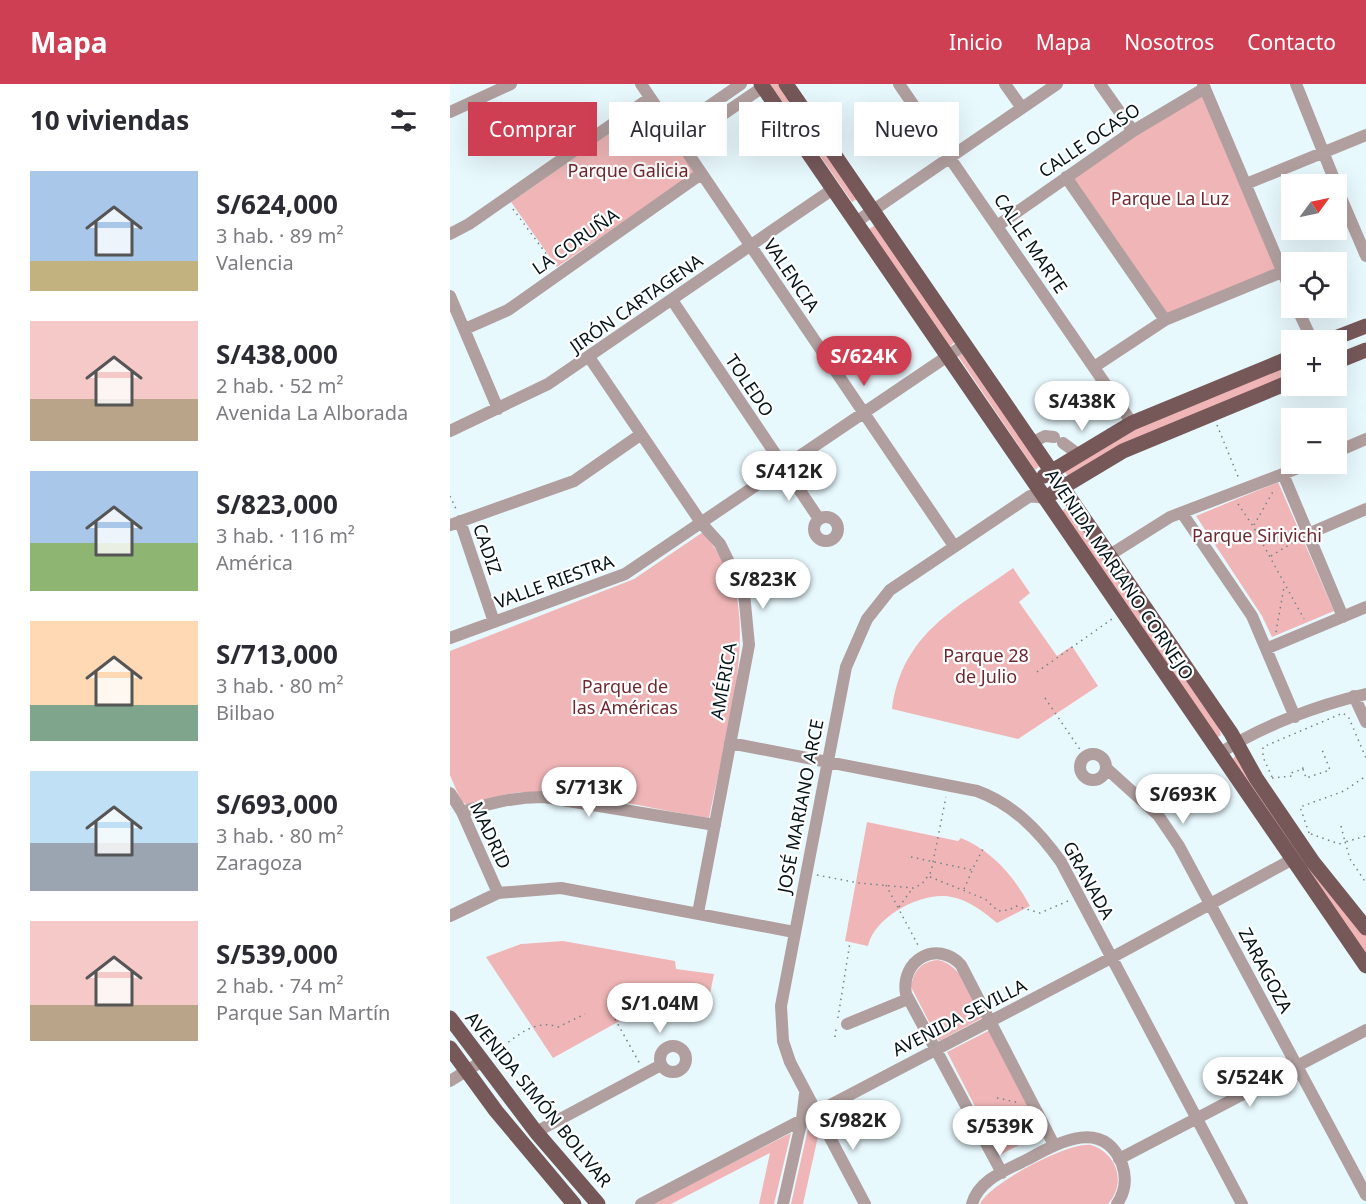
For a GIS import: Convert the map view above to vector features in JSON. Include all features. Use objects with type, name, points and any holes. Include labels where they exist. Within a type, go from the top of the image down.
[{"type":"main road","name":"AVENIDA MARIANO CORNEJO","points":[[786,84],[1236,742],[1256,778],[1313,862],[1366,928]]},
{"type":"main road","name":"AVENIDA MARIANO CORNEJO","points":[[762,85],[948,356],[1036,492],[1123,612],[1366,966]]},
{"type":"main road","points":[[1347,333],[1366,326]]},
{"type":"main road","points":[[1347,358],[1366,350]]},
{"type":"main road","points":[[1036,492],[1051,472],[1132,423],[1281,362]]},
{"type":"main road","points":[[1036,492],[1062,488],[1123,450],[1281,385]]},
{"type":"main road","name":"AVENIDA SIMÓN BOLIVAR","points":[[450,1018],[536,1132],[598,1204]]},
{"type":"main road","name":"AVENIDA SIMÓN BOLIVAR","points":[[450,1048],[466,1072],[574,1204]]},
{"type":"street","points":[[450,112],[511,84]]},
{"type":"street","name":"VALENCIA","points":[[641,84],[653,102]]},
{"type":"street","points":[[715,102],[741,84]]},
{"type":"street","name":"CALLE MARTE","points":[[899,84],[1132,423]]},
{"type":"street","points":[[1005,84],[1022,108]]},
{"type":"street","points":[[856,222],[1057,84]]},
{"type":"street","points":[[1100,84],[1133,131]]},
{"type":"street","points":[[1296,84],[1331,174]]},
{"type":"street","points":[[727,110],[762,85]]},
{"type":"street","points":[[1204,86],[1281,270]]},
{"type":"street","name":"CALLE OCASO","points":[[997,226],[1133,131],[1204,86]]},
{"type":"street","points":[[450,234],[650,98]]},
{"type":"street","points":[[1246,184],[1366,135]]},
{"type":"street","name":"VALENCIA","points":[[689,156],[954,546]]},
{"type":"street","name":"LA CORUÑA","points":[[465,329],[508,310],[701,174]]},
{"type":"street","points":[[1066,177],[1165,320]]},
{"type":"street","name":"JIRÓN CARTAGENA","points":[[450,431],[498,410],[548,384],[833,189]]},
{"type":"street","points":[[1347,211],[1366,256]]},
{"type":"street","points":[[1094,367],[1165,320],[1281,272]]},
{"type":"street","points":[[450,296],[498,410]]},
{"type":"street","name":"TOLEDO","points":[[672,300],[819,519]]},
{"type":"street","name":"VALLE RIESTRA","points":[[450,638],[625,574],[964,345]]},
{"type":"street","name":"AMÉRICA","points":[[589,357],[702,524],[720,544],[730,560],[744,593],[749,645],[698,913]]},
{"type":"street","points":[[455,523],[574,481],[640,435]]},
{"type":"street","points":[[1031,443],[1046,436],[1058,440],[1078,454]]},
{"type":"street","points":[[1347,448],[1366,440]]},
{"type":"street","points":[[1108,556],[1156,524],[1283,474],[1343,617]]},
{"type":"street","name":"JOSÉ MARIANO ARCE","points":[[865,1204],[790,1062],[781,1024],[781,1006],[794,932],[846,667],[867,619],[897,585],[1036,492]]},
{"type":"street","points":[[1308,534],[1366,509]]},
{"type":"street","points":[[1182,513],[1271,647],[1295,717]]},
{"type":"street","name":"CADIZ","points":[[455,523],[494,622]]},
{"type":"street","points":[[1271,647],[1366,607]]},
{"type":"street","points":[[1220,753],[1236,742],[1295,717],[1360,695],[1366,722]]},
{"type":"street","name":"GRANADA","points":[[730,743],[948,785],[992,796],[1023,819],[1050,846],[1242,1204]]},
{"type":"street","points":[[1098,755],[1104,761],[1108,774],[1095,780],[1084,776],[1081,764],[1085,757],[1098,755]]},
{"type":"street","name":"ZARAGOZA","points":[[1108,774],[1144,802],[1169,829],[1366,1195]]},
{"type":"street","name":"MADRID","points":[[450,793],[462,812],[498,893]]},
{"type":"street","points":[[462,812],[495,801],[520,797],[544,797],[715,825]]},
{"type":"street","name":"AVENIDA SEVILLA","points":[[641,1204],[1111,958],[1293,859]]},
{"type":"street","points":[[450,916],[498,893],[561,888],[794,932]]},
{"type":"street","points":[[1002,1173],[908,999],[905,984],[907,974],[915,961],[924,955],[939,953],[958,961],[1054,1146]]},
{"type":"street","points":[[846,1024],[908,999]]},
{"type":"street","points":[[1119,1159],[1366,1030]]},
{"type":"street","points":[[450,1081],[481,1062]]},
{"type":"street","points":[[536,1132],[661,1065]]},
{"type":"street","points":[[783,1204],[802,1119],[805,1094]]},
{"type":"street","points":[[972,1204],[981,1187],[1002,1173],[1076,1137],[1090,1138],[1104,1143],[1119,1159],[1125,1181],[1117,1204]]},
{"type":"path","points":[[506,198],[560,273]]},
{"type":"path","points":[[1212,413],[1244,490]]},
{"type":"path","points":[[1253,526],[1283,474]]},
{"type":"path","points":[[1232,495],[1253,526],[1310,631]]},
{"type":"path","points":[[450,496],[455,523]]},
{"type":"path","points":[[1270,557],[1308,534]]},
{"type":"path","points":[[1271,647],[1284,586]]},
{"type":"path","points":[[1037,672],[1123,612]]},
{"type":"path","points":[[1045,698],[1085,757]]},
{"type":"path","points":[[1275,784],[1263,757],[1263,747],[1343,713],[1348,718],[1366,758]]},
{"type":"path","points":[[1302,765],[1306,778],[1330,770],[1321,747]]},
{"type":"path","points":[[1272,778],[1292,776],[1291,773],[1303,769]]},
{"type":"path","points":[[1310,834],[1300,807],[1344,791],[1366,776]]},
{"type":"path","points":[[898,908],[913,888],[930,876],[948,785]]},
{"type":"path","points":[[1341,826],[1350,859],[1366,883]]},
{"type":"path","points":[[1304,832],[1339,843],[1366,836]]},
{"type":"path","points":[[963,890],[983,849]]},
{"type":"path","points":[[910,857],[934,860],[972,870]]},
{"type":"path","points":[[806,872],[859,883],[913,888]]},
{"type":"path","points":[[930,876],[985,899],[998,911],[1009,910],[1017,906],[1040,913],[1078,896]]},
{"type":"path","points":[[885,884],[924,955]]},
{"type":"path","points":[[835,1037],[850,942]]},
{"type":"path","points":[[481,1062],[535,1025],[547,1023],[558,1027],[585,1014]]},
{"type":"path","points":[[615,1019],[645,1073]]},
{"type":"path","points":[[997,1098],[1033,1105]]},
{"type":"green space","points":[[770,84],[784,84],[797,102],[783,102]]},
{"type":"green space","name":"Parque La Luz","points":[[1205,88],[1281,272],[1165,320],[1066,177]]},
{"type":"green space","name":"Parque Galicia","points":[[609,134],[609,156],[683,156],[695,173],[557,267],[511,202],[577,156],[597,156],[597,142]]},
{"type":"green space","points":[[820,156],[834,156],[862,196],[852,202]]},
{"type":"green space","points":[[878,223],[957,339],[949,348],[868,230]]},
{"type":"green space","points":[[966,351],[1043,463],[1035,470],[958,356]]},
{"type":"green space","points":[[1281,367],[1281,381],[1071,480],[1064,471],[1134,429]]},
{"type":"green space","name":"Parque Sirivichi","points":[[1278,482],[1334,611],[1272,637],[1262,616],[1196,516]]},
{"type":"green space","points":[[1071,504],[1217,722],[1221,735],[1215,739],[1062,511]]},
{"type":"green space","name":"Parque de las Américas","points":[[703,532],[723,560],[732,579],[738,605],[740,634],[734,697],[709,818],[597,798],[552,793],[514,793],[467,805],[461,801],[450,775],[450,651],[634,579]]},
{"type":"green space","name":"Parque 28 de Julio","points":[[1013,568],[1030,593],[1019,602],[1057,656],[1072,646],[1098,686],[1018,739],[892,709],[898,683],[907,661],[920,642],[952,611]]},
{"type":"green space","points":[[1236,755],[1366,936],[1366,957],[1232,760]]},
{"type":"green space","points":[[867,822],[958,841],[961,838],[972,843],[1001,866],[1017,885],[1030,906],[997,923],[979,909],[951,897],[921,899],[887,918],[878,926],[868,946],[845,941]]},
{"type":"green space","points":[[563,941],[675,961],[676,969],[714,974],[708,1004],[663,1002],[643,1008],[553,1058],[486,957],[521,944]]},
{"type":"green space","points":[[938,960],[947,963],[960,975],[982,1018],[939,1041],[911,987],[919,968],[927,962]]},
{"type":"green space","points":[[990,1030],[1042,1133],[1000,1155],[947,1052]]},
{"type":"green space","points":[[808,1129],[819,1132],[803,1204],[791,1204]]},
{"type":"green space","points":[[791,1133],[774,1204],[759,1204],[770,1153],[671,1204],[652,1204]]},
{"type":"green space","points":[[1091,1145],[1107,1155],[1116,1170],[1117,1187],[1108,1204],[980,1204],[998,1186],[1031,1165],[1065,1150]]}]
